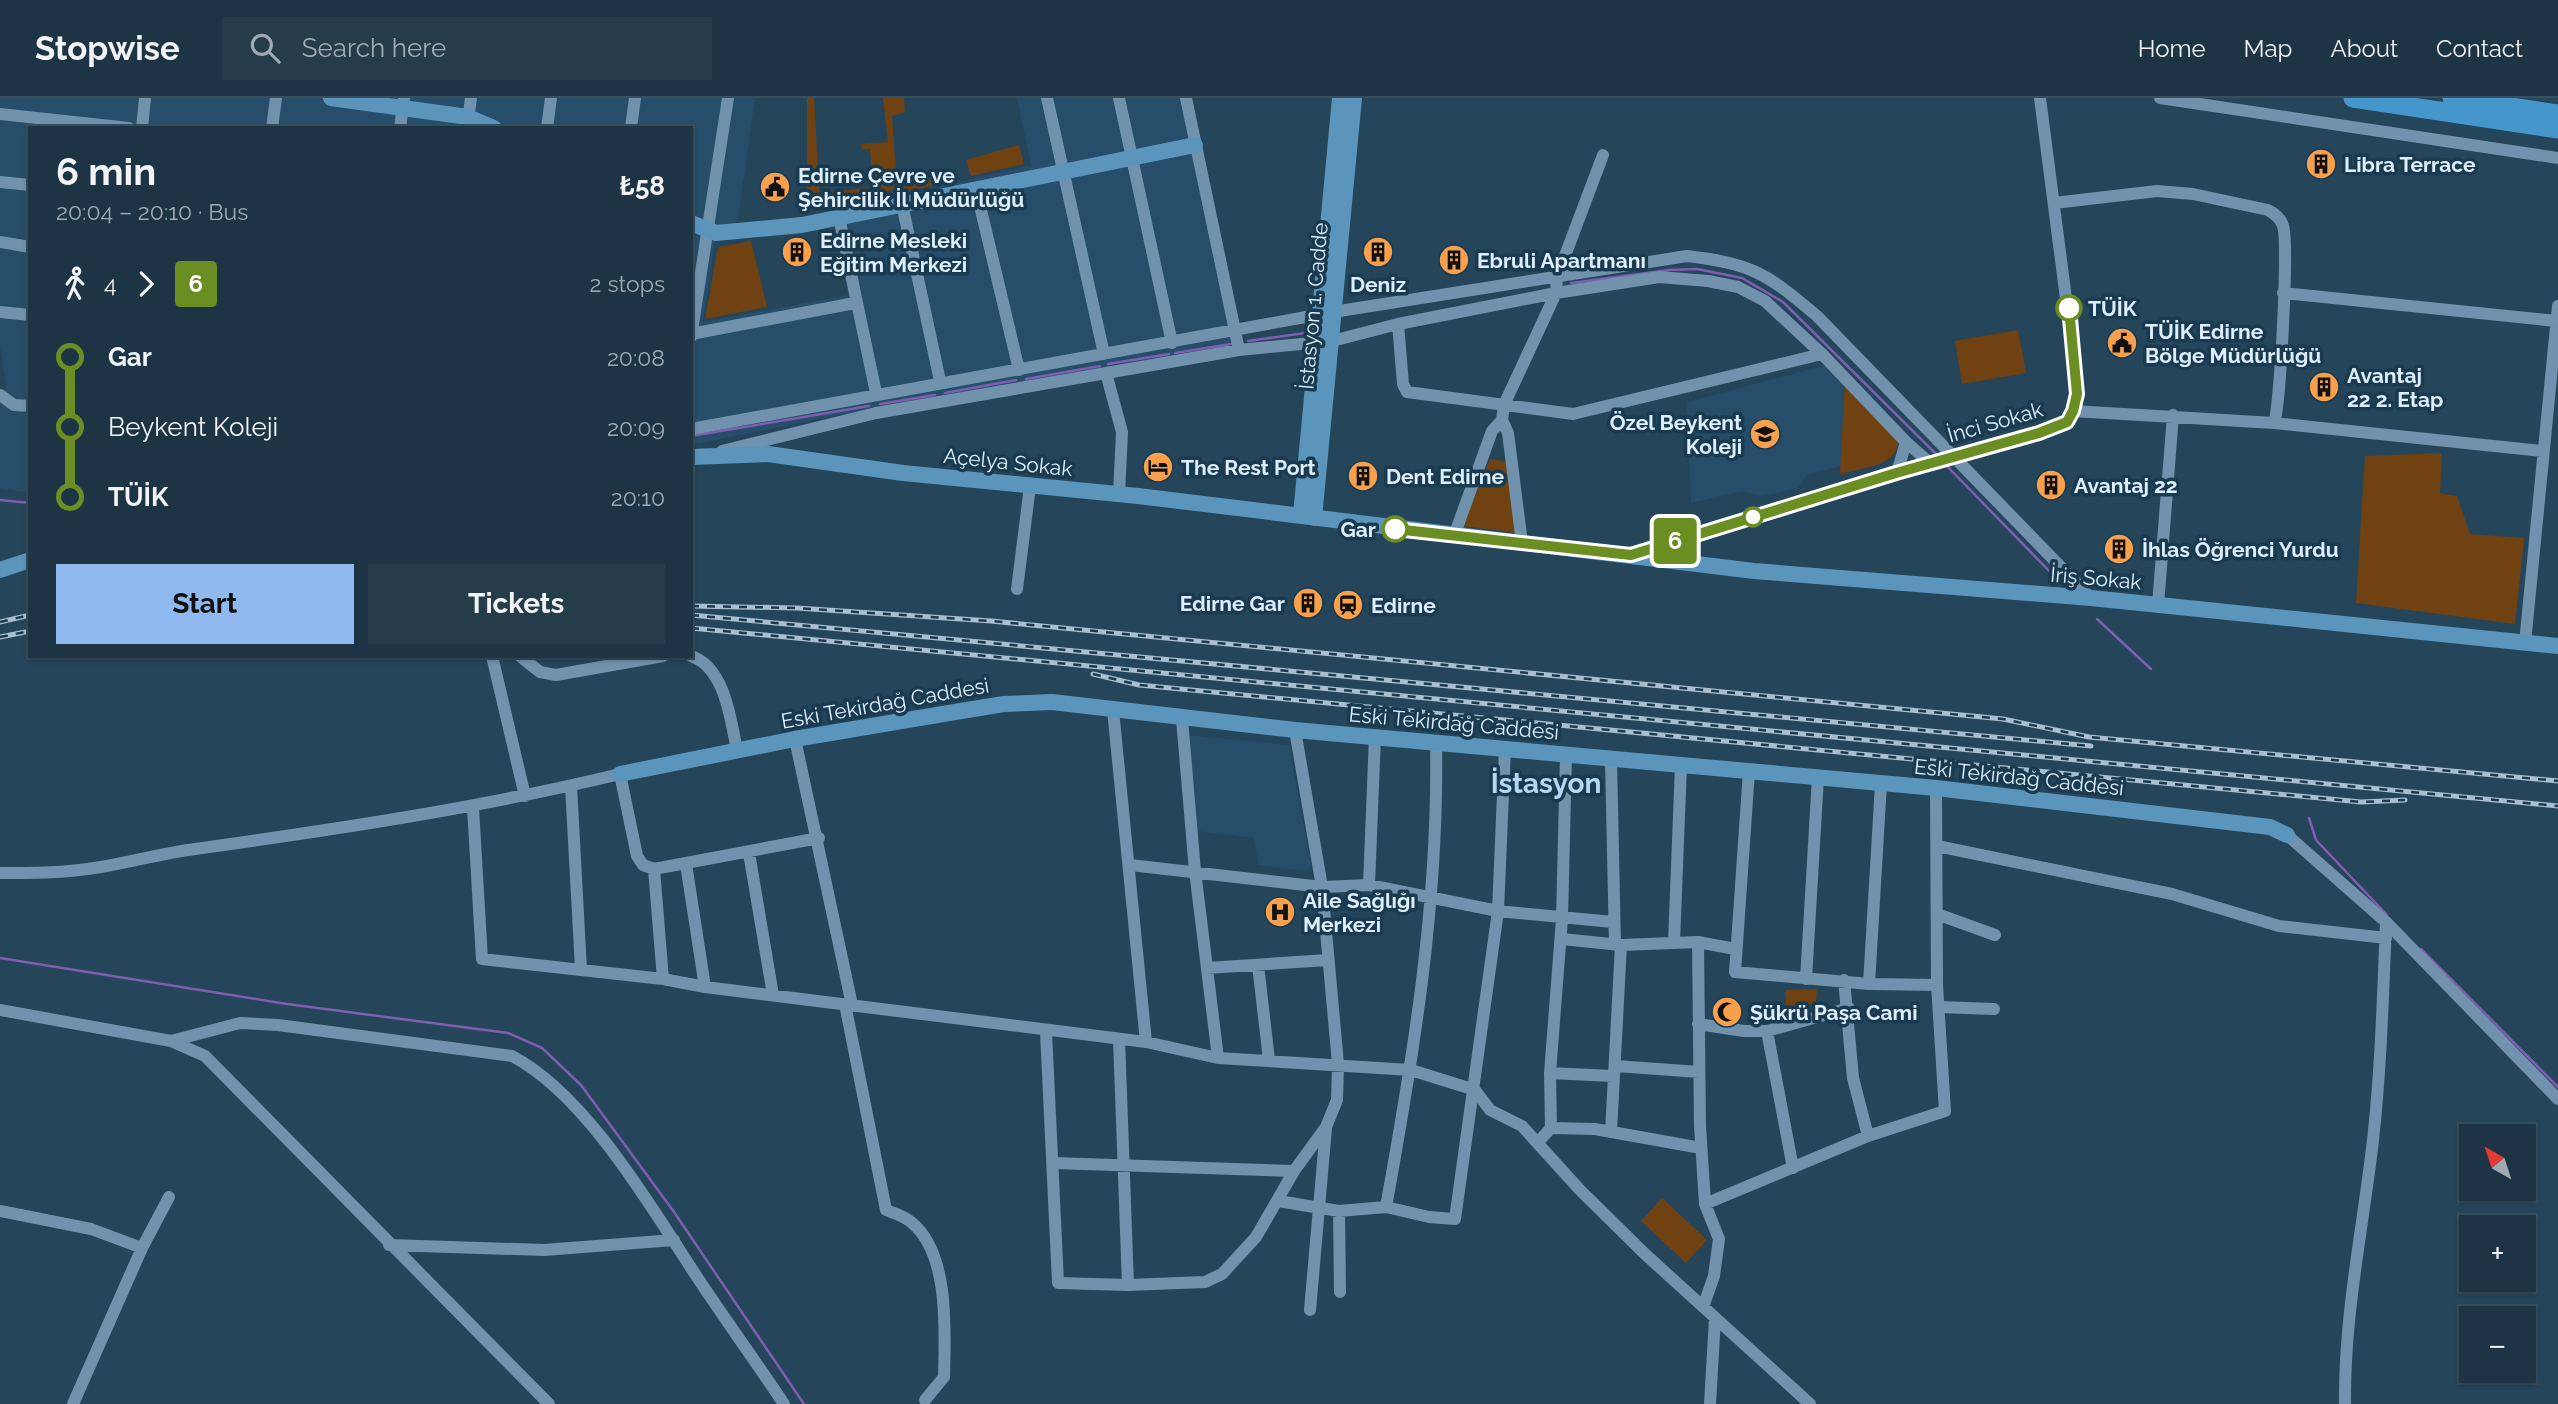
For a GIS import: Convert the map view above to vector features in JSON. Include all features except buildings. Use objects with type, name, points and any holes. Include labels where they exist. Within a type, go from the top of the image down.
[{"type":"main road","points":[[334,98],[403,103],[485,126]]},
{"type":"main road","name":"İstasyon 1. Cadde","points":[[1308,517],[1325,341],[1340,98]]},
{"type":"main road","name":"İstasyon 1. Cadde","points":[[1326,313],[1354,98]]},
{"type":"main road","points":[[2353,98],[2558,129]]},
{"type":"main road","points":[[2452,98],[2558,114]]},
{"type":"main road","points":[[693,224],[709,230],[741,233],[839,217],[1195,145]]},
{"type":"main road","name":"Açelya Sokak","points":[[693,457],[768,454],[1308,517]]},
{"type":"main road","name":"İnci Sokak","points":[[1308,517],[1631,555]]},
{"type":"main road","name":"İriş Sokak","points":[[1631,555],[1754,571],[2091,598],[2558,646]]},
{"type":"main road","points":[[0,570],[28,561]]},
{"type":"main road","name":"Eski Tekirdağ Caddesi","points":[[620,774],[795,739],[1004,704],[1052,702],[1295,730],[1936,788],[2270,827],[2287,835]]},
{"type":"street","points":[[142,126],[145,98]]},
{"type":"street","points":[[272,126],[276,98]]},
{"type":"street","points":[[468,122],[471,98]]},
{"type":"street","points":[[547,126],[551,98]]},
{"type":"street","points":[[631,126],[635,98]]},
{"type":"street","points":[[693,324],[728,98]]},
{"type":"street","points":[[1047,98],[1104,354]]},
{"type":"street","points":[[1119,98],[1172,342]]},
{"type":"street","points":[[1186,98],[1239,350]]},
{"type":"street","points":[[2040,98],[2075,368],[2077,394],[2073,411]]},
{"type":"street","points":[[2160,98],[2558,158]]},
{"type":"street","points":[[400,126],[403,103]]},
{"type":"street","points":[[0,114],[111,126]]},
{"type":"street","points":[[1522,543],[1508,433],[1502,420],[1504,405],[1556,293],[1557,277],[1603,155]]},
{"type":"street","points":[[0,182],[28,185]]},
{"type":"street","points":[[976,189],[1019,370]]},
{"type":"street","points":[[2054,204],[2157,191],[2193,194],[2268,210],[2278,217],[2284,227],[2283,293],[2274,423]]},
{"type":"street","points":[[902,204],[940,381]]},
{"type":"street","points":[[839,217],[876,393]]},
{"type":"street","points":[[0,242],[28,247]]},
{"type":"street","points":[[693,429],[940,381],[1019,370],[1326,313],[1687,256],[1734,262],[1763,275],[1817,316],[2091,598]]},
{"type":"street","points":[[710,454],[876,414],[1239,350],[1325,341],[1556,293],[1659,277],[1708,281],[1738,287],[1765,302],[1822,354],[1906,442],[1930,463]]},
{"type":"street","points":[[2283,293],[2556,321]]},
{"type":"street","points":[[693,336],[855,303]]},
{"type":"street","points":[[2525,643],[2542,451],[2552,419],[2558,306]]},
{"type":"street","points":[[0,312],[28,315]]},
{"type":"street","points":[[1398,324],[1403,384],[1408,392],[1573,414],[1822,354]]},
{"type":"street","points":[[1106,373],[1122,432],[1119,495]]},
{"type":"street","points":[[0,396],[14,405],[28,406]]},
{"type":"street","name":"İnci Sokak","points":[[1631,555],[1896,473],[2039,433],[2067,422],[2073,411],[2274,423],[2542,451]]},
{"type":"street","points":[[2158,605],[2173,415]]},
{"type":"street","points":[[1454,536],[1492,431],[1502,420]]},
{"type":"street","points":[[1896,473],[1906,442]]},
{"type":"street","points":[[1017,589],[1030,486]]},
{"type":"street","points":[[693,657],[707,666],[718,681],[737,751]]},
{"type":"street","points":[[492,658],[525,796]]},
{"type":"street","points":[[522,658],[540,672],[556,675],[652,658]]},
{"type":"street","points":[[1113,710],[1146,1042]]},
{"type":"street","points":[[1182,719],[1195,871],[1218,1058]]},
{"type":"street","points":[[1046,1032],[1058,1283],[1128,1285],[1205,1282],[1222,1274],[1250,1245],[1294,1171],[1326,1127],[1337,1100],[1338,1064],[1322,887],[1295,730]]},
{"type":"street","points":[[1368,885],[1375,736]]},
{"type":"street","points":[[795,739],[818,838],[886,1210],[911,1222],[931,1249],[941,1285],[944,1377],[925,1400]]},
{"type":"street","points":[[1386,1207],[1411,1070],[1432,899],[1437,810],[1436,743]]},
{"type":"street","points":[[1278,1201],[1339,1211],[1386,1207],[1429,1217],[1455,1219],[1498,911],[1505,748]]},
{"type":"street","points":[[1538,1142],[1551,1128],[1550,1073],[1563,919],[1566,755]]},
{"type":"street","points":[[1611,759],[1613,922],[1618,945],[1611,1132]]},
{"type":"street","points":[[1674,942],[1681,765]]},
{"type":"street","points":[[1749,771],[1735,972],[1869,984],[1937,985]]},
{"type":"street","points":[[0,873],[44,873],[99,867],[178,851],[473,808],[620,774],[637,856],[643,865],[654,869],[818,838]]},
{"type":"street","points":[[1806,979],[1818,777]]},
{"type":"street","points":[[1869,984],[1881,784]]},
{"type":"street","points":[[571,786],[582,969]]},
{"type":"street","points":[[1705,1204],[1868,1136],[1945,1111],[1937,985],[1936,788]]},
{"type":"street","points":[[473,808],[482,959],[663,979],[705,987],[1046,1032],[1146,1042],[1218,1058],[1411,1070],[1475,1090],[1490,1110],[1522,1126],[1580,1190],[1810,1404]]},
{"type":"street","points":[[2287,835],[2386,922],[2558,1099]]},
{"type":"street","points":[[1937,846],[2172,894],[2279,926],[2386,939]]},
{"type":"street","points":[[749,853],[773,995]]},
{"type":"street","points":[[686,864],[705,987]]},
{"type":"street","points":[[1130,865],[1322,887],[1368,885],[1498,911],[1613,922]]},
{"type":"street","points":[[654,869],[663,979]]},
{"type":"street","points":[[1937,914],[1996,935]]},
{"type":"street","points":[[2345,1404],[2345,1369],[2354,1273],[2373,1139],[2386,922]]},
{"type":"street","points":[[1562,939],[1618,945],[1698,942],[1735,949]]},
{"type":"street","points":[[1698,942],[1699,1072],[1705,1204],[1720,1239],[1714,1276],[1703,1307]]},
{"type":"street","points":[[1207,968],[1327,960]]},
{"type":"street","points":[[1258,964],[1269,1060]]},
{"type":"street","points":[[1844,980],[1849,1009],[1853,1078],[1868,1136]]},
{"type":"street","points":[[1939,1007],[1994,1009]]},
{"type":"street","points":[[1698,1024],[1744,1031],[1768,1031],[1849,1009]]},
{"type":"street","points":[[0,1010],[171,1041],[205,1056],[549,1404]]},
{"type":"street","points":[[171,1041],[240,1023],[278,1025],[512,1056],[537,1069],[568,1097],[674,1240],[784,1404]]},
{"type":"street","points":[[1768,1031],[1793,1168]]},
{"type":"street","points":[[1119,1040],[1128,1285]]},
{"type":"street","points":[[1550,1073],[1699,1072]]},
{"type":"street","points":[[1310,1310],[1326,1127]]},
{"type":"street","points":[[1551,1128],[1611,1132],[1702,1148]]},
{"type":"street","points":[[1054,1163],[1294,1171]]},
{"type":"street","points":[[73,1404],[142,1248],[169,1197]]},
{"type":"street","points":[[0,1211],[91,1229],[142,1248]]},
{"type":"street","points":[[1339,1211],[1340,1292]]},
{"type":"street","points":[[389,1245],[544,1250],[674,1240]]},
{"type":"street","points":[[1710,1404],[1715,1318]]},
{"type":"shaded area","points":[[0,98],[755,98],[738,220],[715,241],[703,322],[848,295],[835,211],[1031,165],[1017,98],[1186,98],[1239,350],[870,409],[693,445],[693,126],[28,126],[28,493],[0,488],[0,409],[6,385],[0,347]]},
{"type":"shaded area","points":[[807,98],[814,98],[820,205],[807,207]]},
{"type":"shaded area","points":[[883,98],[904,98],[905,112],[892,116],[897,189],[832,202],[832,192],[873,187],[870,149],[862,149],[861,144],[888,142]]},
{"type":"shaded area","points":[[1019,145],[1024,164],[971,176],[966,160]]},
{"type":"shaded area","points":[[951,171],[953,181],[904,192],[902,184]]},
{"type":"shaded area","points":[[751,241],[767,307],[705,319],[718,247]]},
{"type":"shaded area","points":[[2018,330],[2026,373],[1962,384],[1955,341]]},
{"type":"shaded area","name":"Özel Beykent Koleji","points":[[1822,366],[1833,367],[1845,380],[1841,466],[1807,475],[1798,488],[1759,497],[1744,491],[1691,503],[1687,402]]},
{"type":"shaded area","points":[[1845,380],[1898,440],[1897,449],[1885,461],[1840,474]]},
{"type":"shaded area","points":[[2442,453],[2440,493],[2457,496],[2470,534],[2524,538],[2515,624],[2356,603],[2365,456]]},
{"type":"shaded area","points":[[1490,459],[1510,462],[1518,533],[1463,526]]},
{"type":"shaded area","points":[[1187,735],[1289,745],[1311,865],[1306,871],[1258,865],[1254,838],[1197,831]]},
{"type":"shaded area","points":[[1817,989],[1816,1002],[1787,1012],[1785,990]]},
{"type":"shaded area","points":[[1662,1198],[1707,1240],[1686,1263],[1641,1221]]},
{"type":"waterway","points":[[1571,283],[1697,269],[1742,278],[1783,302],[1937,455]]},
{"type":"waterway","points":[[1248,341],[1312,332]]},
{"type":"waterway","points":[[1175,353],[1231,344]]},
{"type":"waterway","points":[[1108,364],[1169,354]]},
{"type":"waterway","points":[[1026,379],[1100,366]]},
{"type":"waterway","points":[[945,393],[1016,380]]},
{"type":"waterway","points":[[880,404],[935,395]]},
{"type":"waterway","points":[[693,436],[869,406]]},
{"type":"waterway","points":[[1944,463],[2057,579]]},
{"type":"waterway","points":[[0,500],[28,503]]},
{"type":"waterway","points":[[2097,619],[2151,669]]},
{"type":"waterway","points":[[2309,818],[2316,840],[2387,915]]},
{"type":"waterway","points":[[2421,949],[2558,1087]]},
{"type":"waterway","points":[[0,958],[287,1004],[508,1033],[542,1048],[581,1085],[674,1212],[804,1404]]},
{"type":"railway","points":[[693,606],[797,608],[991,621],[2003,719],[2089,737],[2558,781]]},
{"type":"railway","points":[[0,622],[28,615]]},
{"type":"railway","points":[[693,615],[2091,746]]},
{"type":"railway","points":[[693,628],[2558,806]]},
{"type":"railway","points":[[0,637],[28,631]]},
{"type":"railway","points":[[1093,674],[1139,685],[2361,802],[2405,800]]},
{"type":"bus line","name":"6","points":[[1395,529],[1631,555],[1896,473],[2039,433],[2067,422],[2073,411],[2077,394],[2069,308]]},
{"type":"place","name":"Libra Terrace","points":[[2321,164]]},
{"type":"place","name":"Edirne Çevre ve Şehircilik İl Müdürlüğü","points":[[775,187]]},
{"type":"place","name":"Edirne Mesleki Eğitim Merkezi","points":[[797,252]]},
{"type":"place","name":"Deniz","points":[[1378,252]]},
{"type":"place","name":"Ebruli Apartmanı","points":[[1454,260]]},
{"type":"place","name":"TÜİK","points":[[2069,308]]},
{"type":"place","name":"TÜİK Edirne Bölge Müdürlüğü","points":[[2122,343]]},
{"type":"place","name":"Avantaj 22 2. Etap","points":[[2324,387]]},
{"type":"place","name":"Özel Beykent Koleji","points":[[1765,434]]},
{"type":"place","name":"The Rest Port","points":[[1158,467]]},
{"type":"place","name":"Dent Edirne","points":[[1363,476]]},
{"type":"place","name":"Avantaj 22","points":[[2051,485]]},
{"type":"place","name":"Gar","points":[[1395,529]]},
{"type":"place","name":"İhlas Öğrenci Yurdu","points":[[2119,549]]},
{"type":"place","name":"Edirne Gar","points":[[1308,603]]},
{"type":"place","name":"Edirne","points":[[1348,605]]},
{"type":"place","name":"Aile Sağlığı Merkezi","points":[[1280,912]]},
{"type":"place","name":"Şükrü Paşa Cami","points":[[1727,1012]]},
{"type":"district","name":"İstasyon","points":[[1546,783]]}]
